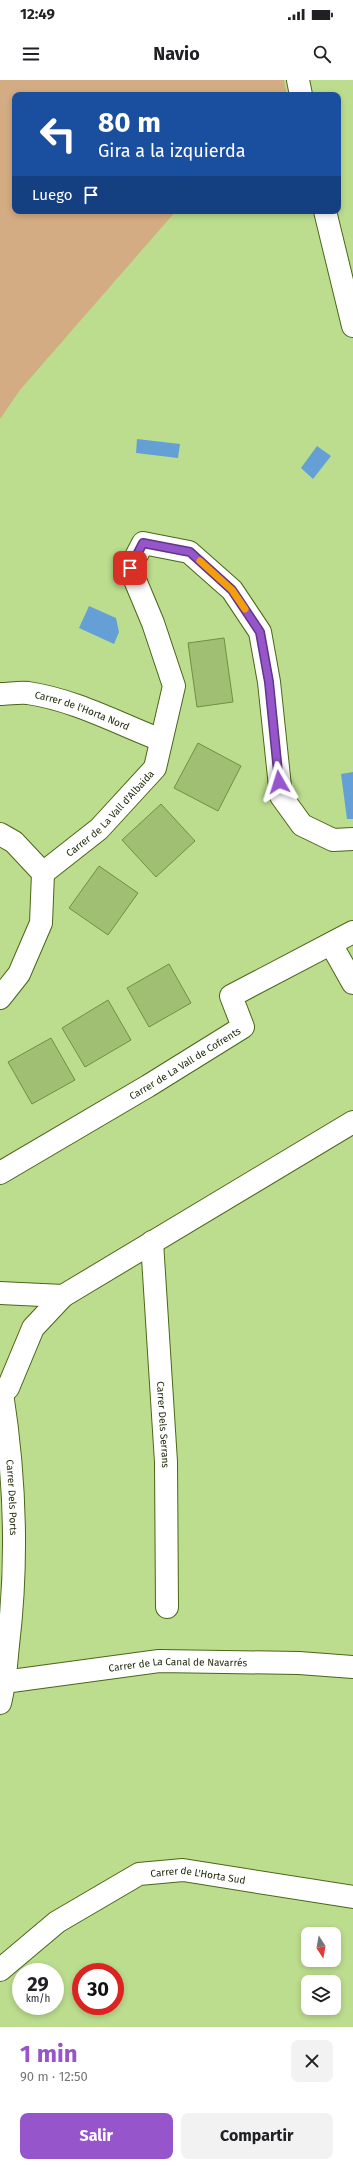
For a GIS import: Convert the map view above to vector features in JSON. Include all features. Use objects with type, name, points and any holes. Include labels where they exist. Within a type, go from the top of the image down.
[{"type":"street","points":[[298,80],[300,92]]},
{"type":"street","points":[[326,214],[353,326]]},
{"type":"street","name":"Carrer de La Vall d'Albaida","points":[[43,873],[99,829],[155,768],[174,686],[153,623],[130,568],[143,543],[190,552],[232,590],[260,632],[269,682],[281,796],[302,825],[333,840],[353,839]]},
{"type":"street","name":"Carrer de l'Horta Nord","points":[[0,694],[27,693],[91,710],[118,724],[161,740]]},
{"type":"street","points":[[0,834],[14,842],[43,873],[41,923],[19,974],[0,998]]},
{"type":"street","points":[[353,932],[332,944],[353,983]]},
{"type":"street","name":"Carrer de La Vall de Cofrents","points":[[0,1173],[148,1086],[243,1027],[231,996],[332,944]]},
{"type":"street","points":[[0,1293],[63,1296],[353,1122]]},
{"type":"street","name":"Carrer Dels Serrans","points":[[152,1242],[166,1462],[167,1607]]},
{"type":"street","name":"Carrer Dels Ports","points":[[2,1692],[7,1603],[14,1522],[10,1443],[1,1392],[8,1388],[33,1328],[63,1296]]},
{"type":"street","name":"Carrer de La Canal de Navarrés","points":[[2,1692],[159,1662],[300,1663],[353,1667]]},
{"type":"street","name":"Carrer de L'Horta Sud","points":[[0,1970],[57,1922],[139,1874],[183,1870],[353,1897]]},
{"type":"shaded area","points":[[0,80],[284,80],[286,92],[12,92],[12,214],[173,214],[20,390],[0,419]]},
{"type":"water","points":[[137,439],[180,444],[178,458],[136,453]]},
{"type":"water","points":[[317,446],[331,456],[313,479],[301,468]]},
{"type":"water","points":[[89,606],[116,618],[119,632],[114,644],[79,628]]},
{"type":"water","points":[[353,772],[353,819],[347,819],[341,774]]},
{"type":"building","points":[[224,638],[233,702],[197,707],[188,643]]},
{"type":"building","points":[[198,743],[241,766],[218,811],[174,788]]},
{"type":"building","points":[[161,804],[195,841],[156,877],[122,840]]},
{"type":"building","points":[[99,866],[138,893],[108,935],[69,908]]},
{"type":"building","points":[[169,964],[191,1003],[149,1027],[127,988]]},
{"type":"building","points":[[108,1000],[131,1040],[85,1067],[62,1028]]},
{"type":"building","points":[[51,1038],[75,1080],[32,1104],[8,1062]]},
{"type":"slow traffic","points":[[200,561],[232,590],[245,609]]},
{"type":"route","points":[[130,568],[143,543],[190,552],[232,590],[260,632],[269,682],[279,782]]}]
